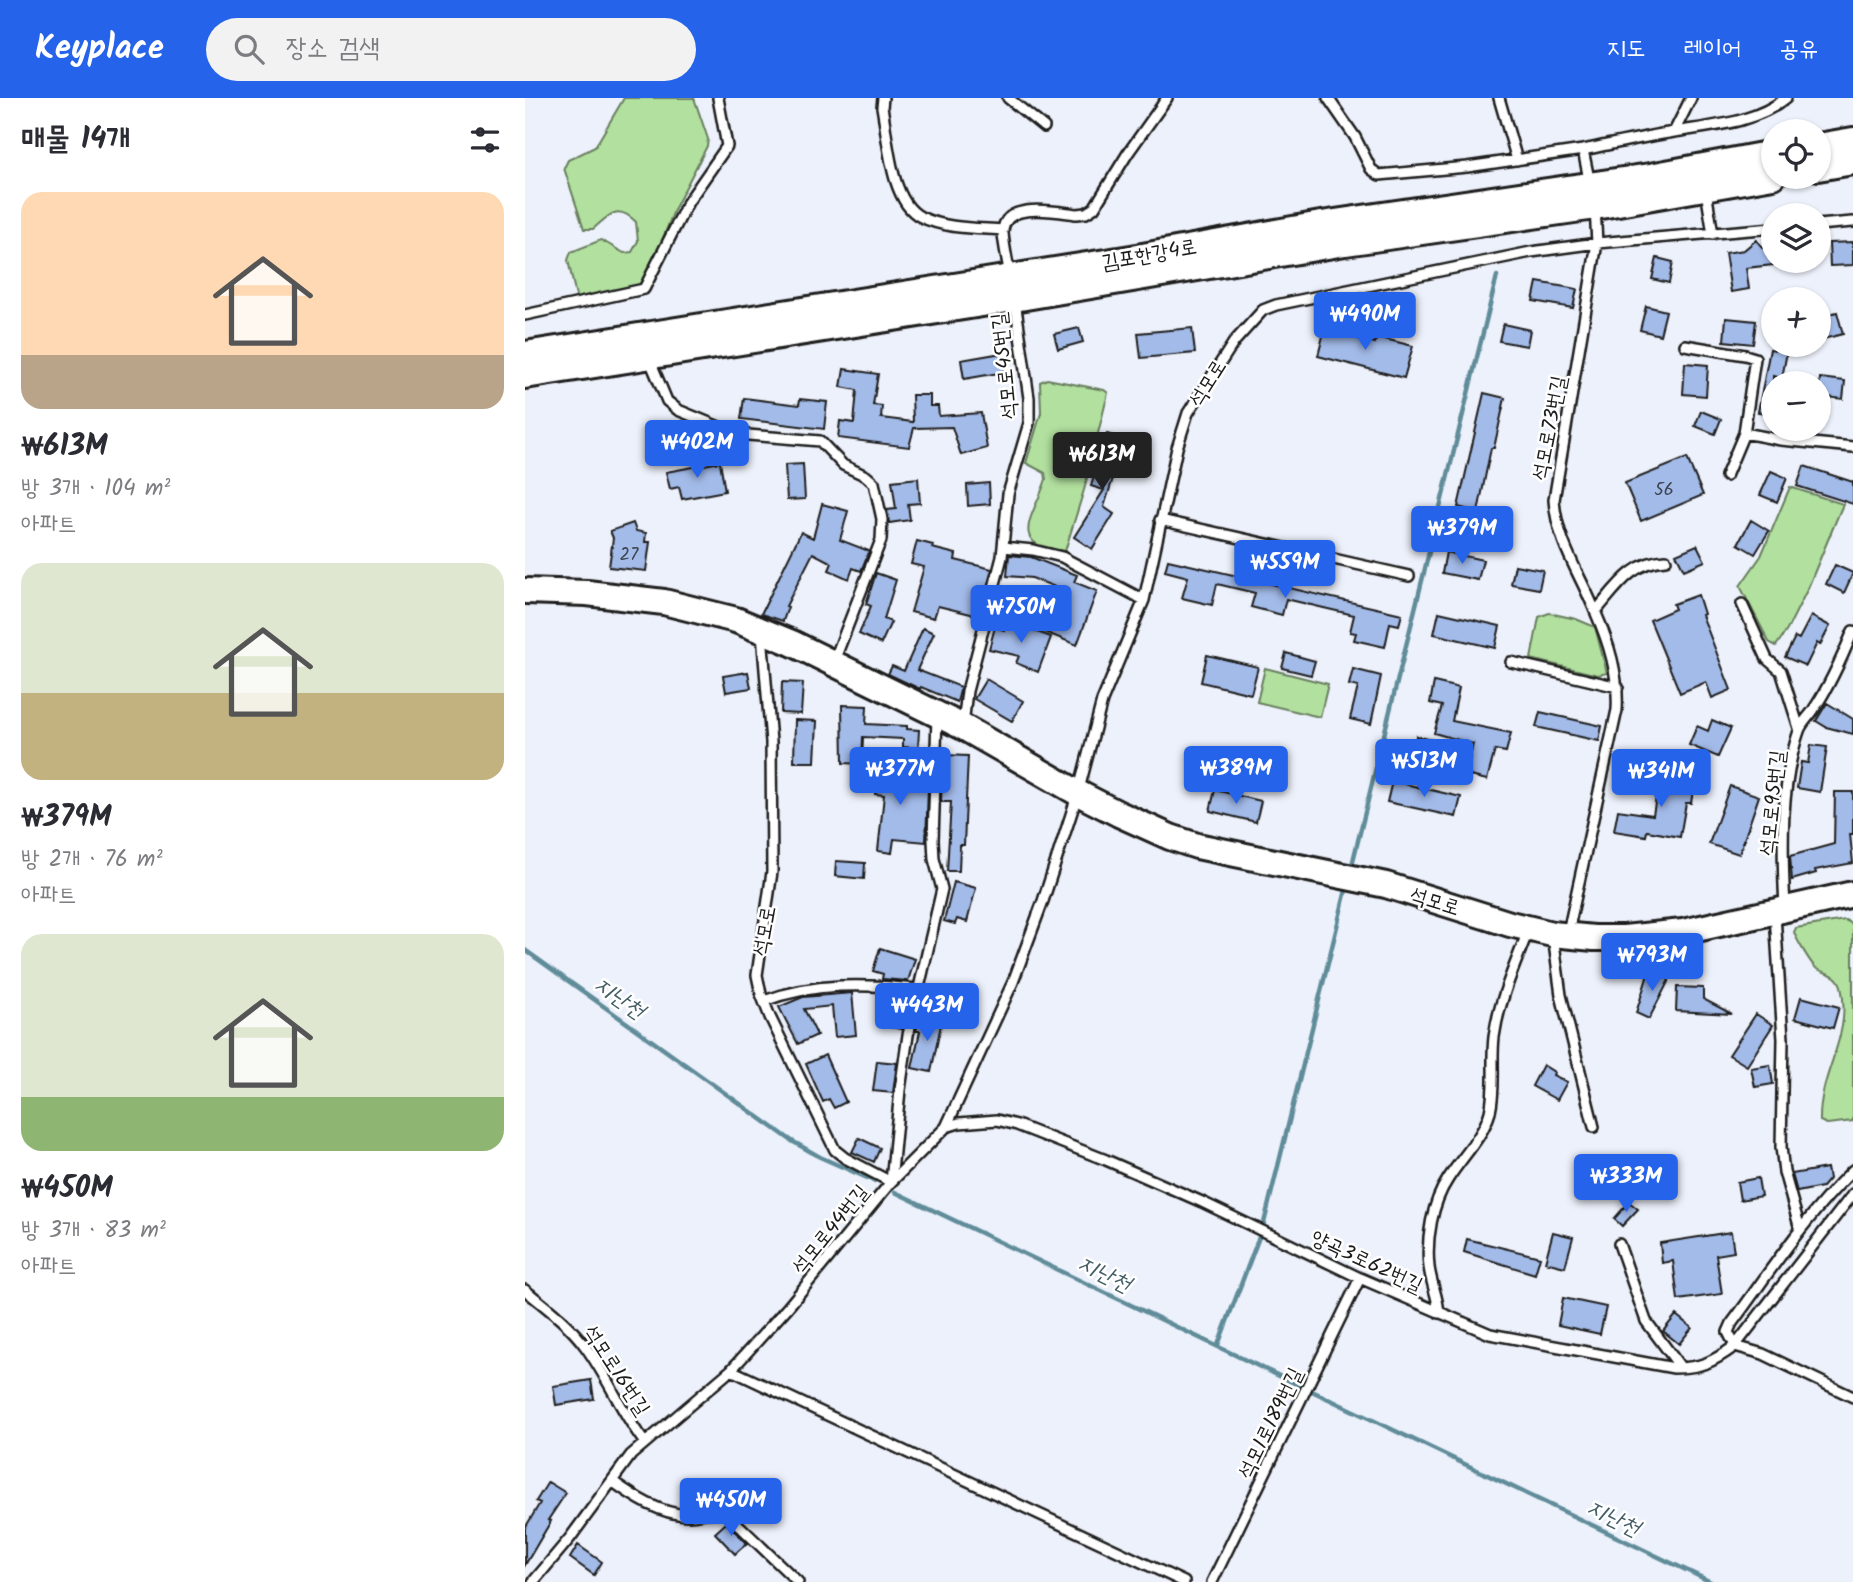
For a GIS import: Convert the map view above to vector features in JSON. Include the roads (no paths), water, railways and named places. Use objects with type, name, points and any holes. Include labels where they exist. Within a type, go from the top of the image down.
[{"type":"street","points":[[1831,143],[1853,140]]},
{"type":"street","name":"김포한강4로","points":[[525,354],[1266,256],[1593,196],[1761,156]]},
{"type":"street","points":[[1831,166],[1853,162]]},
{"type":"street","name":"김포한강4로","points":[[1593,196],[1706,188],[1761,178]]},
{"type":"street","name":"김포한강4로","points":[[525,376],[649,358],[1012,288]]},
{"type":"street","name":"석모로","points":[[525,590],[587,593],[664,602],[711,612],[762,630],[833,663],[963,727],[1078,793],[1170,837],[1196,846],[1386,885],[1549,933],[1604,938],[1656,936],[1853,894]]},
{"type":"lane","points":[[525,314],[644,289],[688,202],[727,146],[717,98]]},
{"type":"lane","points":[[883,98],[882,107],[898,191],[907,206],[919,216],[937,223],[1003,230],[1008,218],[1023,210],[1077,214],[1094,208],[1167,98]]},
{"type":"lane","points":[[1009,98],[1044,127]]},
{"type":"lane","points":[[1328,98],[1355,137],[1371,169],[1379,175],[1517,160],[1705,128],[1761,113],[1786,98]]},
{"type":"lane","points":[[1499,98],[1517,160]]},
{"type":"lane","points":[[1674,132],[1691,98]]},
{"type":"lane","name":"석모로73번길","points":[[1549,933],[1617,710],[1618,687],[1615,666],[1596,611],[1557,526],[1554,500],[1597,243],[1593,196],[1583,150]]},
{"type":"lane","points":[[1706,188],[1713,234]]},
{"type":"lane","points":[[1831,224],[1853,222]]},
{"type":"lane","name":"석모로","points":[[946,1127],[1013,982],[1039,912],[1078,793],[1102,701],[1144,600],[1160,520],[1188,413],[1234,342],[1263,310],[1276,304],[1531,252],[1597,243],[1761,229]]},
{"type":"lane","name":"석모로45번길","points":[[963,727],[967,691],[999,574],[1008,494],[1031,411],[1003,230]]},
{"type":"lane","points":[[1685,345],[1755,358],[1744,433],[1726,476]]},
{"type":"lane","points":[[649,358],[667,401],[678,410],[736,433],[820,441],[843,464],[874,482],[882,519],[881,540],[833,663]]},
{"type":"lane","points":[[1744,433],[1781,440],[1853,447]]},
{"type":"lane","points":[[1160,520],[1409,576]]},
{"type":"lane","points":[[1003,547],[1062,557],[1144,600]]},
{"type":"lane","points":[[1596,611],[1639,565],[1652,560],[1666,560]]},
{"type":"lane","points":[[1742,604],[1767,659],[1781,671],[1800,728]]},
{"type":"lane","name":"석모로","points":[[762,630],[771,742],[771,891],[757,975],[764,1002],[835,1150],[891,1182]]},
{"type":"lane","name":"석모로95번길","points":[[1800,1229],[1784,1172],[1781,1147],[1783,1039],[1780,910],[1785,807],[1800,728],[1826,688],[1853,631]]},
{"type":"lane","points":[[1511,662],[1618,687]]},
{"type":"lane","name":"석모로44번길","points":[[533,1582],[570,1538],[631,1455],[731,1370],[788,1307],[891,1182],[900,1090],[918,989],[942,889],[934,859],[933,840],[937,714]]},
{"type":"lane","points":[[1549,933],[1564,1007],[1594,1127]]},
{"type":"lane","points":[[1439,1313],[1438,1297],[1429,1263],[1435,1207],[1448,1178],[1489,1116],[1493,1094],[1496,1025],[1507,986],[1549,933]]},
{"type":"lane","points":[[764,1002],[795,991],[818,987],[862,985],[918,989]]},
{"type":"lane","name":"양곡3로62번길","points":[[946,1127],[959,1123],[997,1120],[1017,1125],[1202,1202],[1360,1278],[1503,1338],[1654,1366],[1681,1368],[1693,1368],[1709,1363],[1735,1346]]},
{"type":"lane","points":[[891,1182],[946,1127]]},
{"type":"lane","points":[[1853,1170],[1800,1229],[1729,1328],[1729,1338],[1735,1346],[1763,1354],[1853,1397]]},
{"type":"lane","points":[[1735,1346],[1853,1194]]},
{"type":"lane","points":[[1619,1244],[1646,1321],[1681,1368]]},
{"type":"lane","name":"석모1로189번길","points":[[1212,1582],[1360,1278]]},
{"type":"lane","name":"석모로16번길","points":[[525,1290],[572,1330],[583,1343],[603,1373],[630,1424],[645,1443]]},
{"type":"lane","points":[[731,1370],[1184,1582]]},
{"type":"lane","points":[[612,1480],[631,1494],[664,1510],[681,1515],[720,1511],[727,1514],[798,1582]]},
{"type":"waterway","points":[[1352,865],[1497,276]]},
{"type":"waterway","points":[[1264,1223],[1346,890]]},
{"type":"waterway","name":"지난천","points":[[525,950],[792,1141],[820,1157],[874,1181]]},
{"type":"waterway","name":"지난천","points":[[895,1192],[1300,1386]]},
{"type":"waterway","points":[[1218,1345],[1259,1237]]},
{"type":"waterway","name":"지난천","points":[[1314,1392],[1711,1582]]}]
